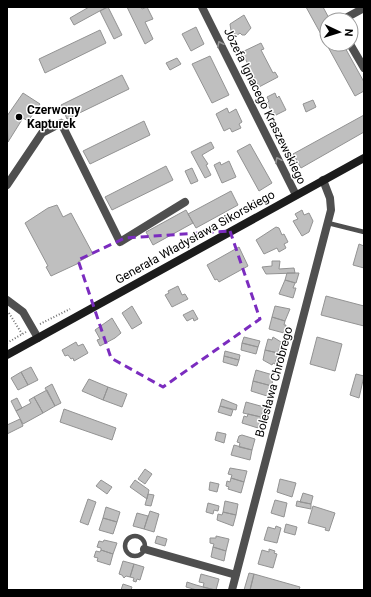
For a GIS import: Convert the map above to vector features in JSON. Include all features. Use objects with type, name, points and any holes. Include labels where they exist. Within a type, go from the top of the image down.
[{"type":"main road","name":"Generała Władysława Sikorskiego","points":[[7,355],[364,158]]},
{"type":"street","name":"Józefa Ignacego Kraszewskiego","points":[[202,7],[296,195]]},
{"type":"street","points":[[355,52],[364,68]]},
{"type":"street","points":[[7,185],[42,133],[61,123],[120,242],[185,202]]},
{"type":"street","name":"Bolesława Chrobrego","points":[[232,590],[328,223],[331,204],[323,180]]},
{"type":"street","points":[[7,300],[23,312],[38,338]]},
{"type":"street","points":[[144,549],[236,575]]},
{"type":"lane","points":[[328,223],[364,232]]},
{"type":"lane","points":[[138,536],[143,540],[144,549],[140,554],[131,555],[125,547],[126,541],[131,537],[138,536]]},
{"type":"path","points":[[7,310],[22,334]]},
{"type":"path","points":[[7,343],[27,332]]},
{"type":"highlighted area","points":[[230,231],[260,319],[163,387],[111,358],[78,260],[125,238]]},
{"type":"building","points":[[89,7],[107,7],[74,25],[70,18]]},
{"type":"building","points":[[108,7],[122,35],[114,39],[100,11]]},
{"type":"building","points":[[127,7],[141,7],[142,9],[147,7],[153,19],[145,22],[153,39],[145,44]]},
{"type":"building","points":[[306,7],[323,7],[326,12],[319,12],[319,31]]},
{"type":"building","points":[[244,15],[251,28],[245,35],[240,33],[236,36],[233,31],[231,31],[230,24]]},
{"type":"building","points":[[196,27],[204,44],[191,51],[182,34]]},
{"type":"building","points":[[100,30],[106,43],[45,73],[39,59]]},
{"type":"building","points":[[261,43],[264,49],[261,50],[273,73],[275,72],[278,77],[259,87],[242,52]]},
{"type":"building","points":[[331,52],[347,52],[364,82],[364,91],[355,96]]},
{"type":"building","points":[[210,56],[229,95],[212,103],[192,64]]},
{"type":"building","points":[[177,58],[181,64],[170,70],[166,63]]},
{"type":"building","points":[[122,75],[129,89],[67,119],[61,105]]},
{"type":"building","name":"Czerwony Kapturek","points":[[23,93],[40,104],[28,121],[23,118],[8,142],[7,116]]},
{"type":"building","points":[[275,93],[277,98],[279,96],[286,110],[274,116],[267,103],[269,101],[267,97]]},
{"type":"building","points":[[313,100],[316,107],[306,112],[303,104]]},
{"type":"building","points":[[227,108],[229,113],[236,109],[242,122],[239,124],[241,128],[232,132],[230,128],[224,131],[216,114]]},
{"type":"building","points":[[364,115],[364,132],[301,168],[293,154]]},
{"type":"building","points":[[144,121],[150,135],[90,164],[83,151]]},
{"type":"building","points":[[211,142],[214,148],[202,155],[208,164],[206,165],[211,175],[205,178],[191,152]]},
{"type":"building","points":[[250,144],[272,183],[259,191],[237,151]]},
{"type":"building","points":[[229,161],[236,177],[222,183],[214,165],[220,162],[221,165]]},
{"type":"building","points":[[166,166],[173,180],[112,210],[105,197]]},
{"type":"building","points":[[192,168],[198,181],[191,184],[185,171]]},
{"type":"building","points":[[231,191],[238,205],[196,228],[188,214]]},
{"type":"building","points":[[57,205],[63,217],[71,213],[93,254],[78,262],[79,263],[51,276],[46,267],[48,266],[25,223],[48,208]]},
{"type":"building","points":[[186,210],[193,223],[153,245],[146,232]]},
{"type":"building","points":[[302,210],[304,215],[309,213],[313,221],[309,232],[302,236],[293,221],[298,219],[295,214]]},
{"type":"building","points":[[276,227],[279,228],[282,235],[284,234],[288,242],[284,244],[286,248],[279,252],[277,248],[264,254],[256,240]]},
{"type":"building","points":[[359,244],[364,246],[364,268],[353,265]]},
{"type":"building","points":[[239,247],[248,266],[219,282],[217,279],[215,280],[207,265]]},
{"type":"building","points":[[272,261],[280,261],[279,269],[294,268],[295,273],[266,274],[262,267],[272,266]]},
{"type":"building","points":[[287,273],[299,273],[296,283],[285,280]]},
{"type":"building","points":[[285,280],[295,283],[293,288],[296,288],[293,298],[279,294]]},
{"type":"building","points":[[178,286],[182,295],[185,294],[188,299],[172,307],[165,295],[169,293],[168,291]]},
{"type":"building","points":[[326,296],[364,306],[364,326],[321,315]]},
{"type":"building","points":[[132,306],[142,323],[132,329],[122,313]]},
{"type":"building","points":[[275,306],[290,309],[285,321],[272,317]]},
{"type":"building","points":[[193,310],[198,319],[194,321],[193,318],[187,321],[183,315]]},
{"type":"building","points":[[272,317],[285,321],[284,325],[286,325],[284,333],[269,329]]},
{"type":"building","points":[[112,318],[121,333],[100,346],[97,340],[100,339],[95,330]]},
{"type":"building","points":[[244,337],[260,341],[258,347],[242,343]]},
{"type":"building","points":[[273,337],[281,342],[278,353],[265,350],[268,339],[272,340]]},
{"type":"building","points":[[317,337],[342,344],[335,371],[310,364]]},
{"type":"building","points":[[76,342],[78,346],[83,344],[88,353],[74,361],[73,358],[71,359],[68,355],[65,356],[62,350]]},
{"type":"building","points":[[242,343],[258,347],[256,354],[241,350]]},
{"type":"building","points":[[265,350],[278,353],[275,364],[273,363],[272,365],[263,360]]},
{"type":"building","points":[[225,351],[240,355],[239,360],[224,356]]},
{"type":"building","points":[[224,356],[239,360],[237,366],[223,362]]},
{"type":"building","points":[[31,367],[38,380],[28,385],[21,372]]},
{"type":"building","points":[[256,370],[273,375],[272,386],[253,381]]},
{"type":"building","points":[[21,372],[28,385],[18,390],[11,378]]},
{"type":"building","points":[[356,374],[364,376],[359,398],[350,395]]},
{"type":"building","points":[[89,379],[108,387],[103,400],[82,391]]},
{"type":"building","points":[[253,381],[272,386],[271,390],[269,389],[267,396],[251,391]]},
{"type":"building","points":[[52,384],[61,403],[55,406],[45,388]]},
{"type":"building","points":[[108,387],[127,394],[122,407],[103,400]]},
{"type":"building","points":[[47,390],[55,406],[43,413],[34,397]]},
{"type":"building","points":[[34,397],[43,413],[23,424],[16,411],[31,403],[29,400]]},
{"type":"building","points":[[17,398],[22,408],[16,411],[11,401]]},
{"type":"building","points":[[222,399],[237,405],[236,410],[220,406]]},
{"type":"building","points":[[246,402],[264,407],[261,417],[243,413]]},
{"type":"building","points":[[220,406],[233,410],[231,416],[218,412]]},
{"type":"building","points":[[64,409],[116,428],[112,440],[60,422]]},
{"type":"building","points":[[248,414],[261,417],[258,428],[242,423],[244,416],[247,417]]},
{"type":"building","points":[[20,419],[23,426],[7,434],[7,425]]},
{"type":"building","points":[[217,432],[226,434],[224,443],[215,440]]},
{"type":"building","points":[[242,435],[255,439],[252,450],[239,447],[240,443],[237,442],[239,436]]},
{"type":"building","points":[[234,445],[252,450],[250,460],[231,455]]},
{"type":"building","points":[[230,468],[247,471],[244,482],[231,478],[232,475],[228,474]]},
{"type":"building","points":[[145,469],[152,474],[145,484],[138,479]]},
{"type":"building","points":[[231,478],[244,482],[241,493],[228,489],[229,487],[226,486],[227,481],[230,482]]},
{"type":"building","points":[[280,479],[296,483],[292,497],[277,492]]},
{"type":"building","points":[[101,480],[112,487],[107,494],[96,486]]},
{"type":"building","points":[[135,480],[149,490],[147,499],[130,487]]},
{"type":"building","points":[[210,482],[219,484],[217,492],[209,490]]},
{"type":"building","points":[[303,493],[313,496],[311,504],[300,502]]},
{"type":"building","points":[[148,494],[154,495],[151,506],[145,505]]},
{"type":"building","points":[[88,499],[96,502],[88,525],[80,522]]},
{"type":"building","points":[[275,500],[287,503],[284,517],[271,513]]},
{"type":"building","points":[[225,501],[238,504],[236,515],[223,512]]},
{"type":"building","points":[[297,501],[311,504],[311,509],[296,506]]},
{"type":"building","points":[[208,503],[219,506],[218,511],[214,510],[213,514],[206,512]]},
{"type":"building","points":[[313,506],[335,513],[329,531],[325,530],[326,528],[308,523]]},
{"type":"building","points":[[106,507],[120,512],[117,522],[103,518]]},
{"type":"building","points":[[150,511],[159,514],[154,532],[144,529]]},
{"type":"building","points":[[223,512],[236,515],[233,526],[217,520],[218,514],[222,515]]},
{"type":"building","points":[[137,513],[148,516],[144,529],[133,526]]},
{"type":"building","points":[[103,518],[117,522],[113,534],[99,530]]},
{"type":"building","points":[[286,524],[297,527],[295,535],[284,532]]},
{"type":"building","points":[[276,526],[281,528],[277,543],[264,540],[268,527],[275,529]]},
{"type":"building","points":[[157,536],[167,539],[165,546],[155,543]]},
{"type":"building","points":[[216,536],[229,539],[226,551],[213,547],[214,544],[210,543],[210,538],[216,538]]},
{"type":"building","points":[[104,540],[117,543],[113,554],[97,547],[99,541],[103,542]]},
{"type":"building","points":[[213,547],[226,551],[224,561],[211,557]]},
{"type":"building","points":[[269,549],[275,551],[274,553],[277,554],[273,568],[258,564],[262,550],[269,552]]},
{"type":"building","points":[[101,550],[113,554],[110,565],[97,561],[98,558],[94,557],[96,551],[100,552]]},
{"type":"building","points":[[123,561],[134,564],[130,577],[126,576],[124,578],[119,574]]},
{"type":"building","points":[[134,564],[144,567],[140,580],[137,579],[136,582],[133,581],[134,578],[130,577]]},
{"type":"building","points":[[249,573],[254,574],[250,590],[244,590]]},
{"type":"building","points":[[201,574],[219,579],[216,590],[203,587],[204,583],[199,582]]},
{"type":"building","points":[[254,574],[300,587],[299,590],[250,590]]},
{"type":"building","points":[[187,582],[214,590],[197,590],[186,587]]},
{"type":"building","points":[[123,584],[132,587],[131,590],[121,590]]},
{"type":"place","name":"Czerwony Kapturek","points":[[19,117]]}]
